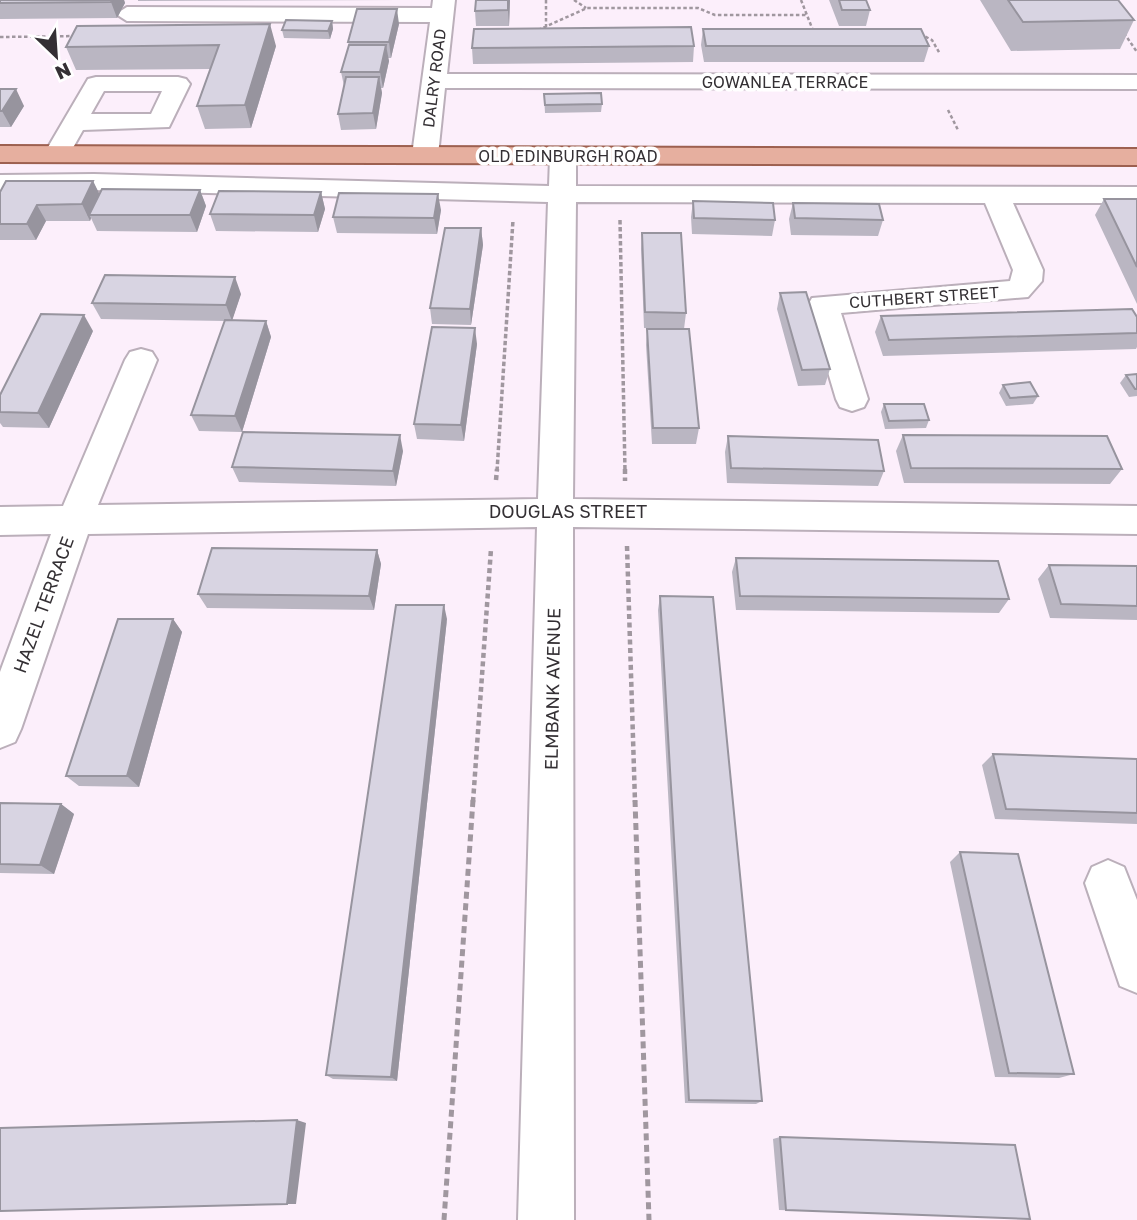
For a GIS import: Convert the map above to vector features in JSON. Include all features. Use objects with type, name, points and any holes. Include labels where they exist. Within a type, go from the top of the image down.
[{"type":"main road","name":"OLD EDINBURGH ROAD","points":[[0,154],[425,155],[563,176],[970,156],[1137,158]]},
{"type":"street","points":[[127,14],[443,8]]},
{"type":"street","name":"DALRY ROAD","points":[[425,155],[443,8]]},
{"type":"street","name":"GOWANLEA TERRACE","points":[[434,81],[940,73],[1137,82]]},
{"type":"street","points":[[57,155],[74,122]]},
{"type":"street","name":"OLD EDINBURGH ROAD","points":[[0,183],[94,182],[515,191],[563,176],[619,194],[1137,195]]},
{"type":"street","name":"ELMBANK AVENUE","points":[[547,1220],[555,512],[563,176]]},
{"type":"street","name":"CUTHBERT STREET","points":[[852,399],[823,305],[1017,290],[1027,281],[1028,270],[996,196]]},
{"type":"street","name":"HAZEL TERRACE","points":[[0,729],[74,521],[141,360]]},
{"type":"street","name":"DOUGLAS STREET","points":[[0,521],[494,512],[1137,520]]},
{"type":"street","points":[[1108,883],[1137,969]]},
{"type":"path","points":[[545,0],[546,27]]},
{"type":"path","points":[[574,0],[587,8]]},
{"type":"path","points":[[802,0],[811,31],[818,35]]},
{"type":"path","points":[[529,34],[587,8],[698,8],[715,15],[806,15]]},
{"type":"path","points":[[0,37],[116,36],[127,14]]},
{"type":"path","points":[[1123,31],[1137,52]]},
{"type":"path","points":[[914,33],[932,40],[940,73],[970,156]]},
{"type":"path","points":[[444,1220],[515,191]]},
{"type":"path","points":[[619,194],[626,512],[649,1220]]},
{"type":"building","points":[[0,0],[112,0],[0,3]]},
{"type":"building","points":[[476,0],[508,0],[508,10],[475,11]]},
{"type":"building","points":[[839,0],[866,0],[870,10],[842,10]]},
{"type":"building","points":[[1008,0],[1118,0],[1134,20],[1023,22]]},
{"type":"building","points":[[357,9],[397,9],[389,42],[348,42]]},
{"type":"building","points":[[286,20],[332,21],[328,31],[282,30]]},
{"type":"building","points":[[270,24],[245,105],[197,106],[219,45],[66,47],[77,26]]},
{"type":"building","points":[[691,27],[694,46],[472,48],[474,29]]},
{"type":"building","points":[[703,29],[921,29],[929,46],[706,46]]},
{"type":"building","points":[[349,45],[386,45],[380,72],[341,72]]},
{"type":"building","points":[[346,77],[379,77],[373,113],[338,114]]},
{"type":"building","points":[[0,89],[16,89],[2,111],[0,111]]},
{"type":"building","points":[[601,93],[602,104],[545,105],[544,94]]},
{"type":"building","points":[[6,181],[93,181],[82,204],[37,205],[27,224],[0,224],[0,192]]},
{"type":"building","points":[[102,189],[200,190],[190,215],[89,215]]},
{"type":"building","points":[[219,191],[321,192],[314,215],[210,214]]},
{"type":"building","points":[[339,193],[438,194],[434,218],[333,217]]},
{"type":"building","points":[[1104,199],[1137,199],[1137,267]]},
{"type":"building","points":[[693,201],[773,203],[775,220],[694,218]]},
{"type":"building","points":[[793,203],[879,204],[883,220],[795,218]]},
{"type":"building","points":[[445,228],[481,228],[470,309],[430,308]]},
{"type":"building","points":[[642,233],[681,233],[686,313],[645,312]]},
{"type":"building","points":[[105,275],[235,277],[226,305],[92,303]]},
{"type":"building","points":[[806,292],[830,369],[802,370],[780,293]]},
{"type":"building","points":[[1132,309],[1137,317],[1137,333],[889,340],[881,316]]},
{"type":"building","points":[[41,314],[84,315],[38,413],[0,412],[0,395]]},
{"type":"building","points":[[225,320],[266,321],[235,416],[191,415]]},
{"type":"building","points":[[432,327],[475,328],[461,425],[414,424]]},
{"type":"building","points":[[647,329],[689,329],[699,428],[653,428]]},
{"type":"building","points":[[1137,374],[1137,389],[1135,389],[1126,375]]},
{"type":"building","points":[[1030,382],[1038,396],[1010,398],[1003,385]]},
{"type":"building","points":[[884,404],[924,404],[929,420],[889,421]]},
{"type":"building","points":[[243,432],[400,435],[393,471],[232,467]]},
{"type":"building","points":[[903,435],[1107,436],[1122,469],[911,468]]},
{"type":"building","points":[[728,436],[878,440],[884,471],[731,468]]},
{"type":"building","points":[[212,548],[377,550],[369,596],[198,594]]},
{"type":"building","points":[[736,558],[998,561],[1009,599],[740,596]]},
{"type":"building","points":[[1049,565],[1137,566],[1137,606],[1061,604]]},
{"type":"building","points":[[660,596],[713,597],[762,1101],[689,1100]]},
{"type":"building","points":[[396,605],[444,605],[391,1077],[326,1075]]},
{"type":"building","points":[[118,619],[173,619],[127,776],[66,776]]},
{"type":"building","points":[[993,754],[1137,759],[1137,813],[1006,809]]},
{"type":"building","points":[[0,803],[61,804],[40,865],[0,864]]},
{"type":"building","points":[[960,852],[1018,854],[1074,1074],[1009,1073]]},
{"type":"building","points":[[297,1120],[287,1204],[0,1211],[0,1128]]},
{"type":"building","points":[[780,1137],[1015,1145],[1030,1219],[786,1210]]}]
